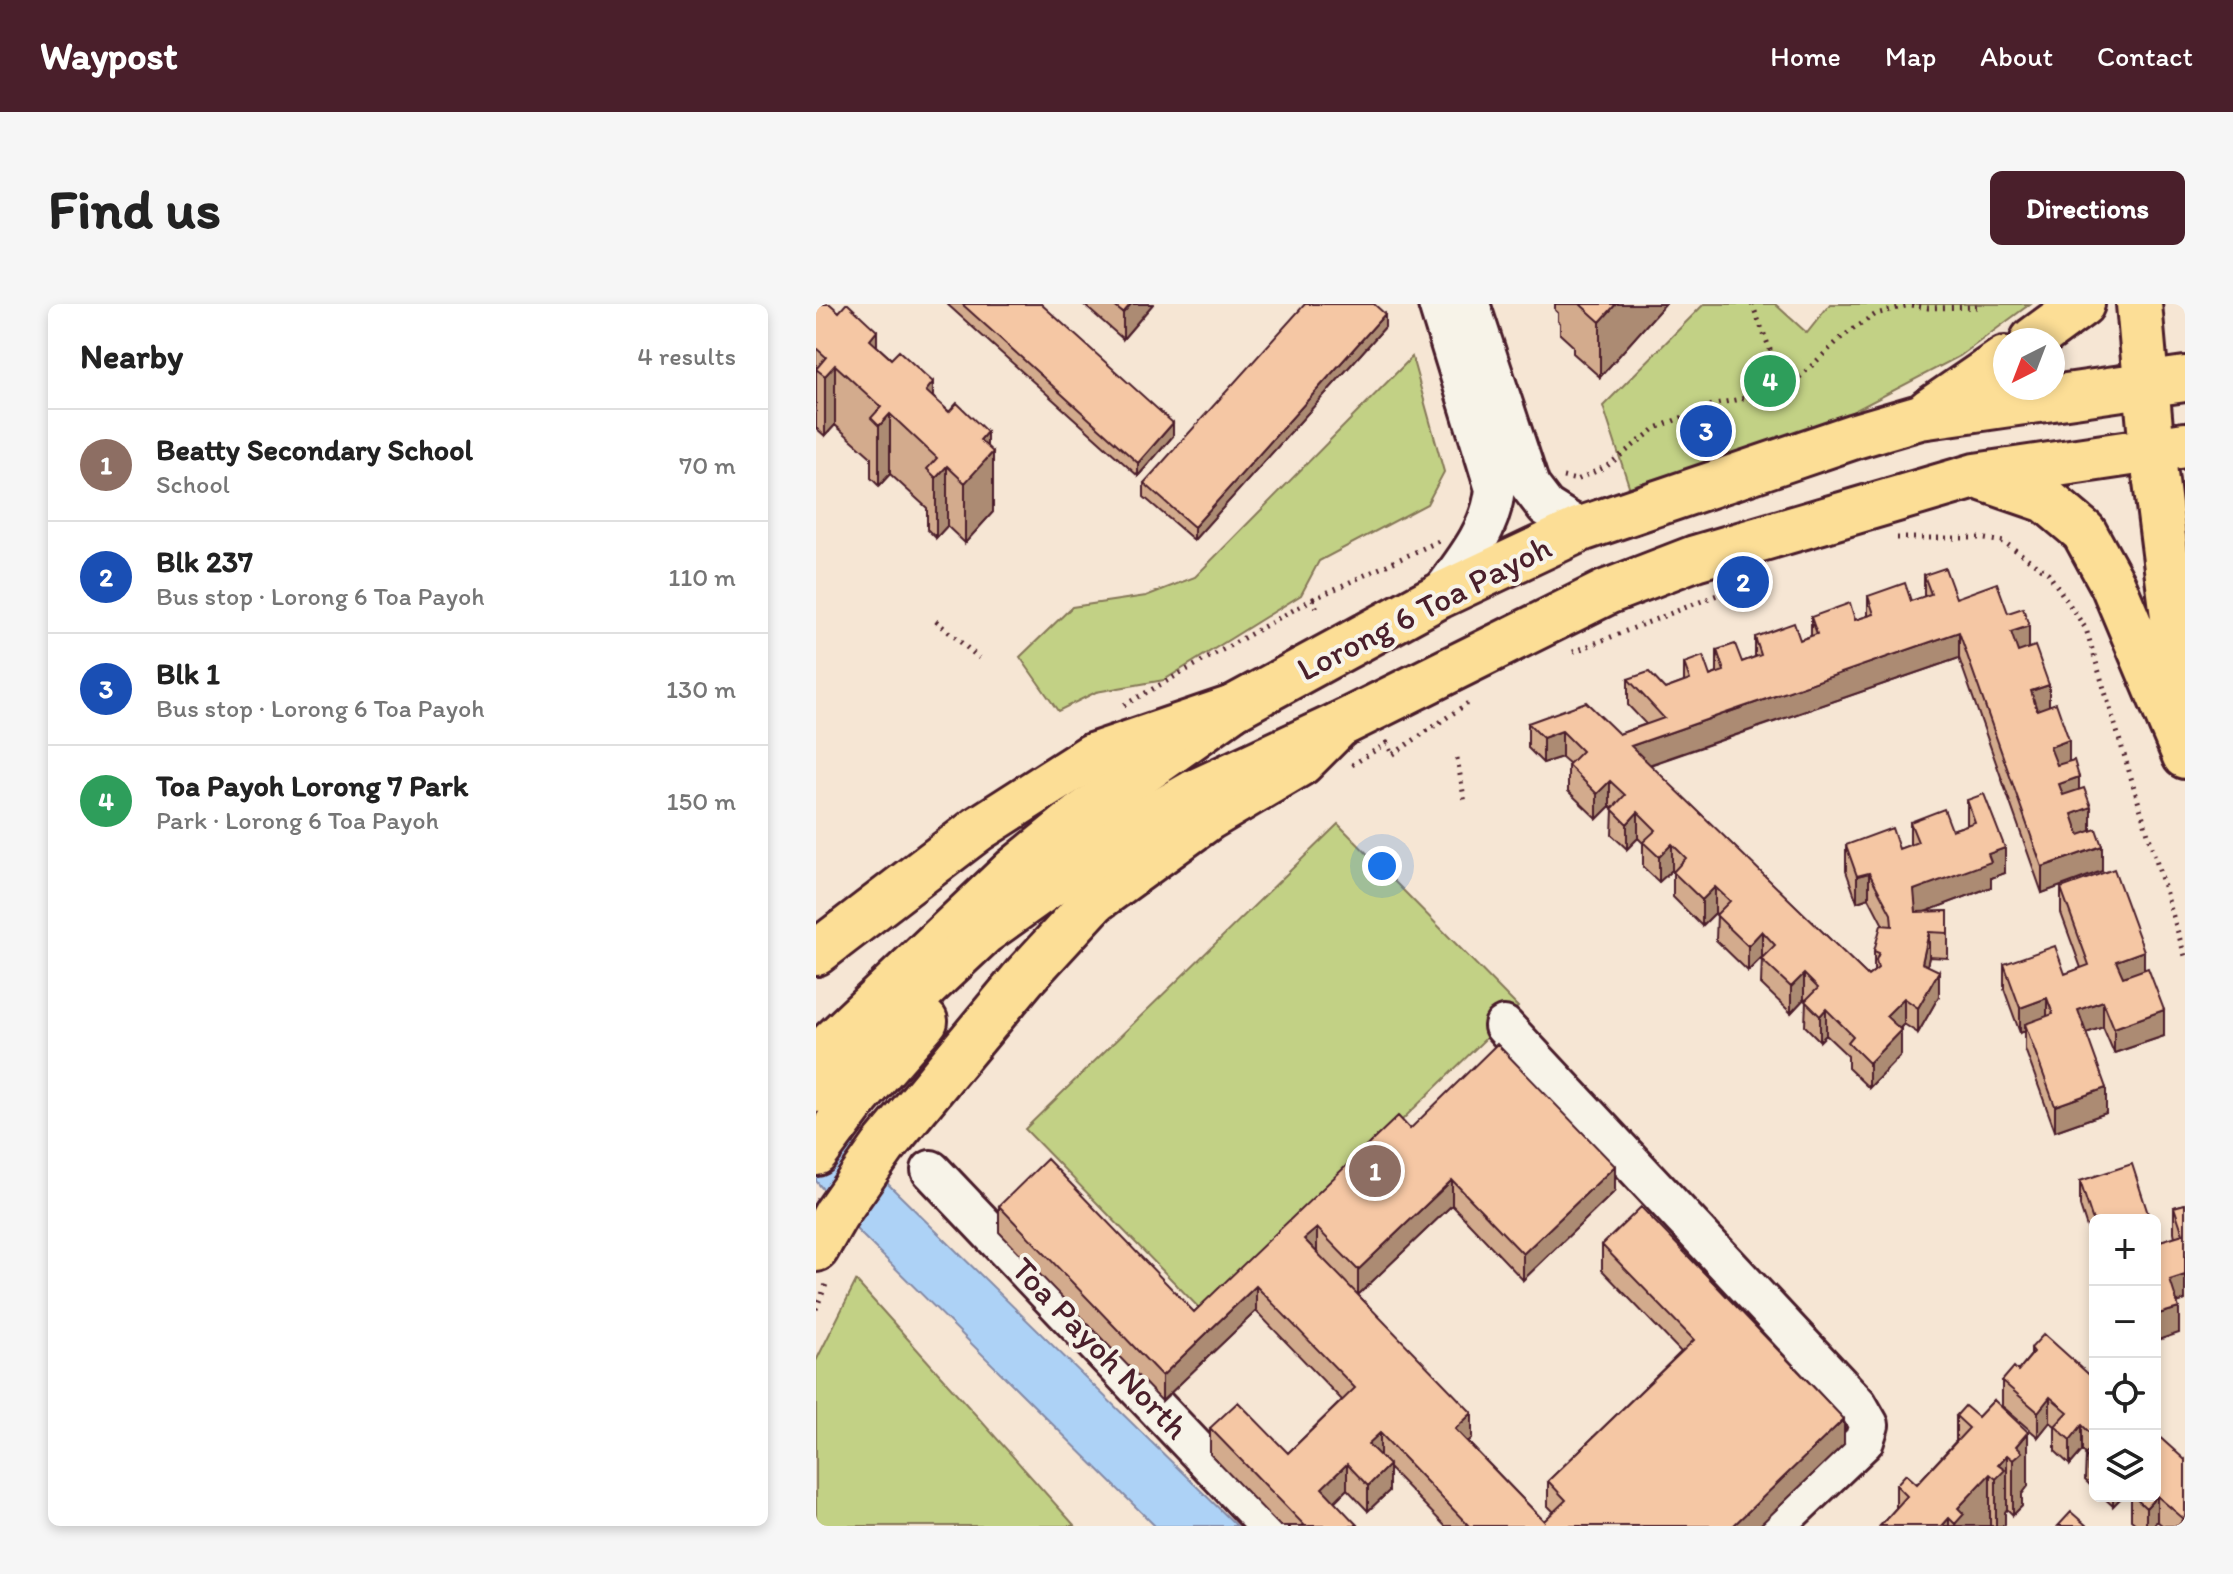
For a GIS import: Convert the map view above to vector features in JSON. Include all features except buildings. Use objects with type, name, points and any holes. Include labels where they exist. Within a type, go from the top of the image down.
[{"type":"main road","points":[[2049,328],[2082,304]]},
{"type":"main road","points":[[2139,304],[2166,382],[2185,711]]},
{"type":"main road","points":[[1920,417],[1993,367]]},
{"type":"main road","name":"Lorong 6 Toa Payoh","points":[[829,1074],[1014,870],[1079,817],[1233,708],[1439,596],[1581,529],[1855,436],[1920,417],[2166,382]]},
{"type":"main road","name":"Lorong 6 Toa Payoh","points":[[829,1074],[984,932],[1142,822],[1193,793],[1346,745],[1607,592],[1680,563],[1772,534],[1975,476],[2169,447]]},
{"type":"main road","points":[[1975,476],[2046,500],[2084,532],[2113,585],[2185,756]]},
{"type":"main road","points":[[816,953],[978,829],[1092,756],[1233,708]]},
{"type":"main road","points":[[826,1232],[883,1147],[1015,987],[1094,901],[1208,818],[1301,763],[1346,745]]},
{"type":"main road","points":[[816,1153],[829,1074]]},
{"type":"street","points":[[1438,304],[1495,489],[1493,512],[1488,522],[1439,596]]},
{"type":"street","points":[[1470,304],[1530,486],[1546,507],[1581,529]]},
{"type":"street","points":[[1504,1026],[1857,1404],[1869,1425],[1864,1441],[1775,1526]]},
{"type":"street","name":"Toa Payoh North","points":[[931,1170],[1269,1526]]},
{"type":"path","points":[[1752,304],[1786,390]]},
{"type":"path","points":[[1607,466],[1656,428],[1715,404],[1786,390],[1842,337],[1876,314],[1907,305],[1928,308],[1978,307],[1981,304]]},
{"type":"path","points":[[1892,538],[1979,538],[2004,542],[2048,573],[2086,629],[2185,956]]},
{"type":"path","points":[[1313,599],[1443,539]]},
{"type":"path","points":[[1568,653],[1759,580]]},
{"type":"path","points":[[936,621],[979,658]]},
{"type":"path","points":[[1346,745],[1387,743],[1392,755],[1473,699]]},
{"type":"path","points":[[1457,758],[1465,803]]},
{"type":"green space","points":[[1704,304],[1775,304],[1807,333],[1830,304],[2030,304],[1998,328],[1993,328],[1993,331],[1960,356],[1833,422],[1630,489],[1603,406]]},
{"type":"green space","points":[[1412,357],[1444,472],[1427,504],[1319,561],[1301,595],[1164,680],[1096,692],[1058,711],[1020,657],[1072,607],[1146,596],[1195,577]]},
{"type":"green space","points":[[1338,824],[1518,1007],[1204,1313],[1025,1129]]},
{"type":"green space","points":[[856,1281],[1075,1526],[816,1526],[816,1361]]},
{"type":"water","points":[[816,1097],[889,1185],[1237,1526],[1155,1526],[856,1229],[816,1181]]},
{"type":"place","name":"Toa Payoh Lorong 7 Park","points":[[1770,381]]},
{"type":"place","name":"Blk 1","points":[[1706,431]]},
{"type":"place","name":"Blk 237","points":[[1743,582]]},
{"type":"place","name":"Beatty Secondary School","points":[[1375,1171]]}]
